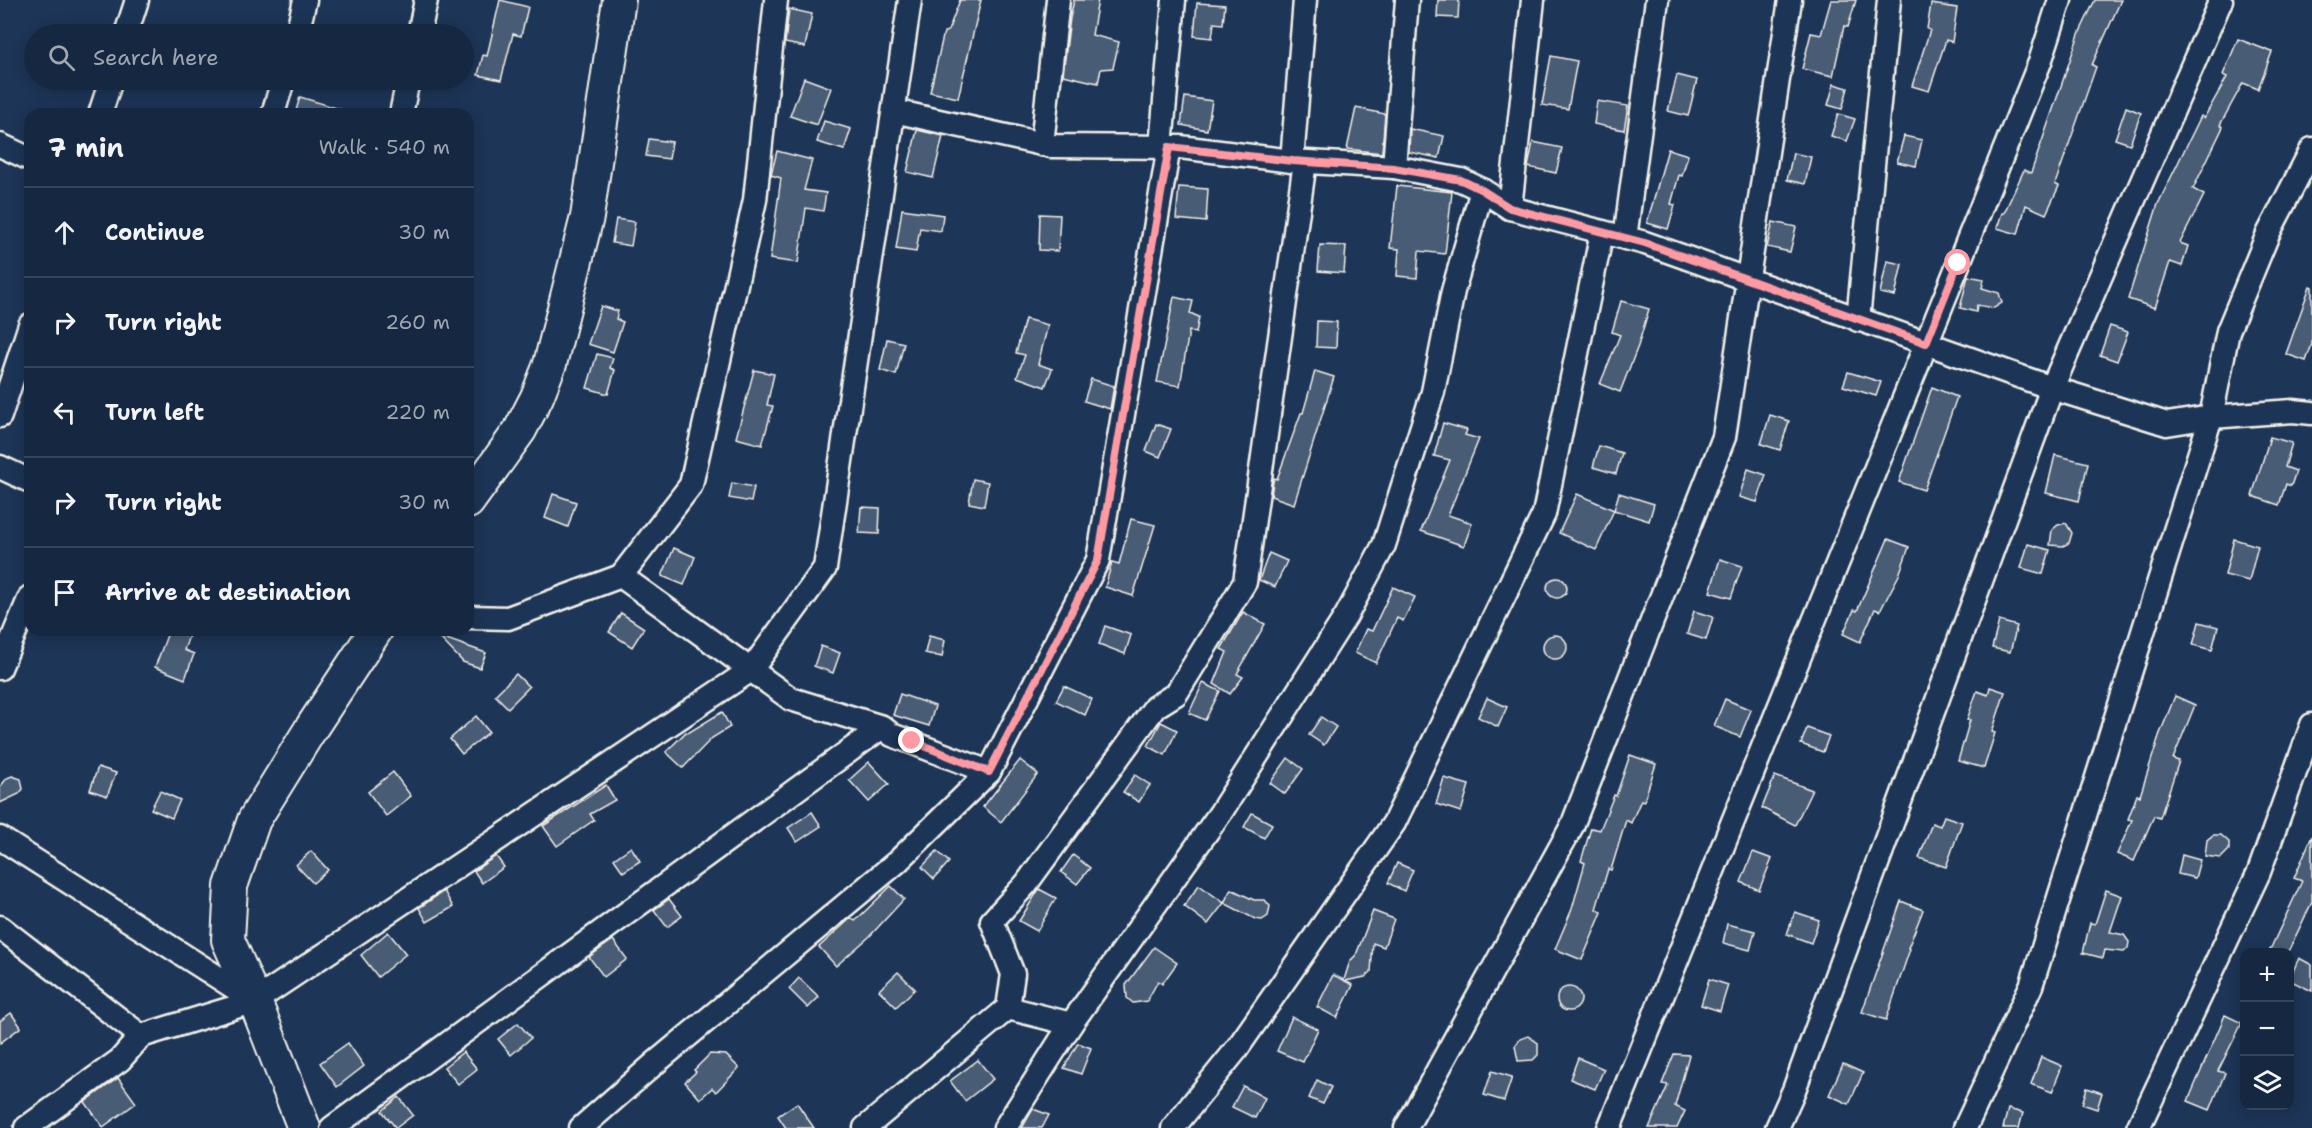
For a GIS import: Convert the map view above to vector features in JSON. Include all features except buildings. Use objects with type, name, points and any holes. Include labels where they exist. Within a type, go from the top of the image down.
[{"type":"street","points":[[129,24],[137,0]]},
{"type":"street","points":[[299,24],[304,0]]},
{"type":"street","points":[[420,24],[426,0]]},
{"type":"street","points":[[474,494],[520,430],[537,397],[550,364],[587,217],[619,0]]},
{"type":"street","points":[[474,617],[508,618],[621,576],[691,485],[754,200],[776,0]]},
{"type":"street","points":[[26,1128],[120,1060],[141,1036],[255,1001],[752,670],[825,568],[910,0]]},
{"type":"street","points":[[1042,144],[1058,0]]},
{"type":"street","points":[[581,1128],[654,1064],[897,862],[989,772],[1098,560],[1165,147],[1174,0]]},
{"type":"street","points":[[865,1128],[1008,1008],[1013,974],[992,921],[1026,884],[1155,707],[1176,694],[1245,582],[1299,162],[1305,0]]},
{"type":"street","points":[[1394,168],[1407,0]]},
{"type":"street","points":[[1510,208],[1533,0]]},
{"type":"street","points":[[1625,238],[1657,0]]},
{"type":"street","points":[[1406,1128],[1572,826],[1724,437],[1790,0]]},
{"type":"street","points":[[1858,320],[1889,0]]},
{"type":"street","points":[[1610,1128],[2040,62],[2060,0]]},
{"type":"street","points":[[1777,1128],[1794,1090],[2052,388],[2221,0]]},
{"type":"street","points":[[102,108],[108,90]]},
{"type":"street","points":[[275,108],[280,90]]},
{"type":"street","points":[[402,108],[406,90]]},
{"type":"street","points":[[894,111],[1050,146],[1165,147],[1299,162],[1394,168],[1461,180],[1510,208],[1645,243],[2052,388],[2167,423],[2211,417],[2293,411],[2312,413]]},
{"type":"street","points":[[0,145],[24,156]]},
{"type":"street","points":[[1965,1128],[2031,986],[2211,417],[2228,332],[2268,234],[2312,149]]},
{"type":"street","points":[[1005,1128],[1071,1024],[1221,812],[1346,616],[1384,545],[1433,392],[1453,291],[1482,190]]},
{"type":"street","points":[[1173,1128],[1236,1050],[1394,823],[1544,514],[1602,232]]},
{"type":"street","points":[[0,416],[24,343]]},
{"type":"street","points":[[0,467],[24,478]]},
{"type":"street","points":[[621,576],[791,699],[882,727],[892,735],[989,772]]},
{"type":"street","points":[[0,668],[24,611]]},
{"type":"street","points":[[304,1128],[255,1001],[228,940],[231,886],[254,820],[372,636]]},
{"type":"street","points":[[2138,1128],[2259,872],[2312,726]]},
{"type":"street","points":[[332,1128],[882,727]]},
{"type":"street","points":[[0,838],[255,1001]]},
{"type":"street","points":[[0,927],[141,1036]]},
{"type":"street","points":[[1008,1008],[1071,1024]]},
{"type":"route","points":[[912,741],[989,772],[1098,560],[1169,147],[1293,161],[1394,168],[1461,180],[1510,208],[1645,243],[1926,343],[1958,263]]}]
